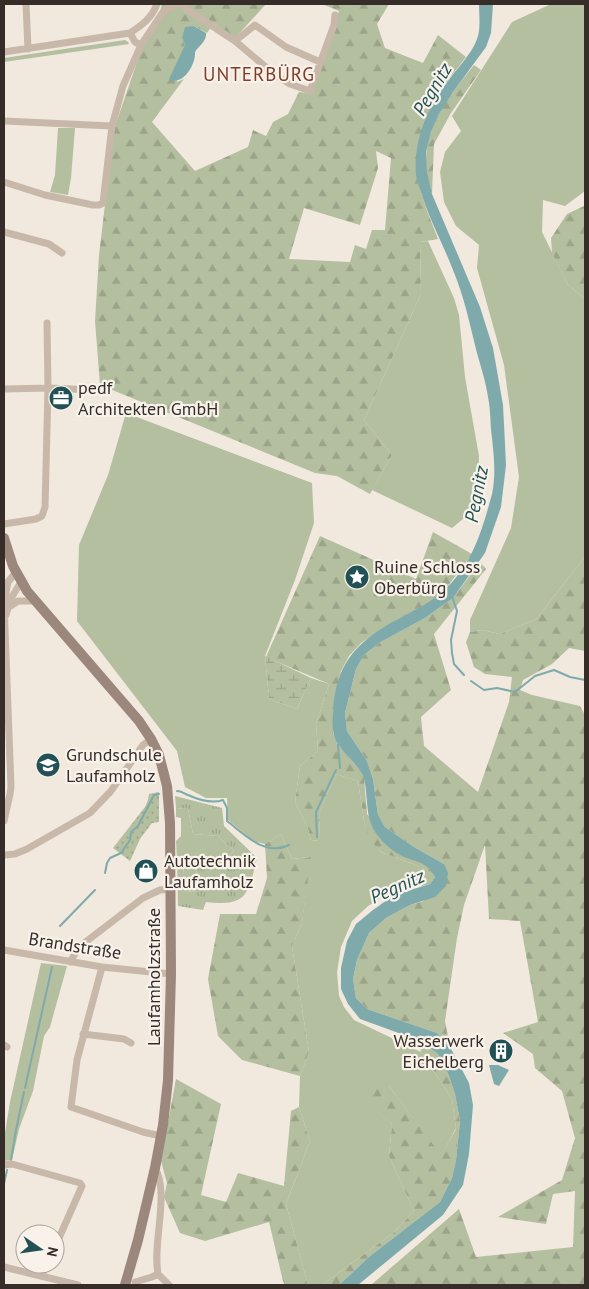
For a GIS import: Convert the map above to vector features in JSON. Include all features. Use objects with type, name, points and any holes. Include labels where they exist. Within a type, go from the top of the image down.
[{"type":"main road","name":"Laufamholzstraße","points":[[4,544],[21,582],[35,601],[134,714],[151,739],[160,760],[167,786],[170,816],[170,1056],[161,1136],[155,1168],[125,1285]]},
{"type":"street","points":[[26,4],[28,49]]},
{"type":"street","points":[[4,52],[130,33],[145,23],[157,4]]},
{"type":"street","points":[[4,182],[45,195],[93,205],[103,203],[112,126],[123,86],[141,45],[163,12],[178,4],[235,41],[274,74],[290,84],[310,91],[334,25],[335,15]]},
{"type":"street","points":[[235,41],[255,25],[286,47],[320,62]]},
{"type":"street","points":[[130,33],[135,42],[141,45]]},
{"type":"street","points":[[4,121],[112,126]]},
{"type":"street","points":[[4,232],[49,244],[62,252]]},
{"type":"street","points":[[4,524],[40,518],[44,512],[48,388],[47,323]]},
{"type":"street","points":[[4,389],[94,390]]},
{"type":"street","points":[[4,821],[10,794],[7,776],[4,598],[8,582],[16,572]]},
{"type":"street","points":[[5,618],[13,595],[21,582]]},
{"type":"street","points":[[8,608],[18,601],[35,601]]},
{"type":"street","points":[[4,855],[15,854],[26,849],[90,812],[106,798],[142,746],[151,739]]},
{"type":"street","points":[[70,962],[79,947],[143,898],[160,890],[170,889]]},
{"type":"street","name":"Brandstraße","points":[[4,950],[102,967],[171,974]]},
{"type":"street","points":[[102,967],[76,1060],[71,1107],[143,1132],[161,1136]]},
{"type":"street","points":[[82,1034],[124,1039],[131,1043]]},
{"type":"street","points":[[4,1165],[12,1164],[80,1183],[82,1186],[65,1224]]},
{"type":"street","points":[[155,1168],[161,1181],[155,1260],[158,1274],[169,1285]]},
{"type":"street","points":[[4,1268],[78,1285]]},
{"type":"street","points":[[135,1282],[158,1274]]},
{"type":"green space","points":[[162,4],[266,4],[235,38],[214,23],[207,33],[194,26],[182,38],[185,45],[177,82],[184,79],[152,122],[195,171],[248,147],[253,130],[266,136],[273,122],[288,114],[299,92],[311,94],[339,11],[322,4],[389,4],[377,24],[385,48],[423,63],[438,35],[466,57],[440,90],[416,176],[438,239],[420,242],[421,294],[364,420],[392,455],[370,494],[337,476],[315,473],[100,385],[95,321],[99,255],[114,129],[145,39],[160,12]],"holes":[[[376,151],[391,158],[385,230],[372,230],[366,249],[355,245],[350,262],[289,259],[304,208],[360,225],[378,168]]]},
{"type":"green space","points":[[549,4],[585,4],[585,191],[565,206],[543,200],[542,232],[568,285],[585,299],[585,557],[536,619],[500,634],[482,630],[470,632],[470,620],[511,528],[519,477],[504,365],[477,268],[479,245],[456,226],[444,202],[440,172],[445,152],[461,131],[452,116],[512,22]]},
{"type":"green space","points":[[125,40],[129,44],[4,62],[4,58]]},
{"type":"green space","points":[[474,65],[481,70],[451,113],[434,144],[432,194],[427,174],[426,156],[428,141],[439,114]]},
{"type":"green space","points":[[58,128],[75,128],[68,195],[50,192],[55,175]]},
{"type":"green space","points":[[584,206],[585,299],[568,285],[552,253],[551,238],[567,214]]},
{"type":"green space","points":[[428,241],[454,298],[459,315],[465,377],[479,456],[478,489],[475,503],[469,514],[452,528],[372,490],[392,455],[364,420],[421,294],[420,242]]},
{"type":"green space","points":[[126,413],[312,483],[314,523],[295,580],[265,656],[269,699],[297,709],[311,678],[329,684],[316,724],[318,751],[300,766],[295,802],[308,828],[311,841],[319,840],[320,811],[336,774],[358,781],[364,821],[370,839],[381,852],[418,866],[424,874],[418,881],[395,889],[368,906],[352,921],[341,947],[337,972],[339,996],[344,1007],[354,1020],[421,1052],[452,1099],[456,1128],[441,1156],[389,1086],[364,1100],[392,1124],[389,1156],[414,1211],[393,1233],[322,1285],[308,1285],[286,1204],[310,1141],[299,1107],[300,1076],[309,1052],[292,946],[302,923],[310,857],[292,859],[281,834],[265,844],[253,841],[228,820],[227,798],[206,798],[185,787],[177,751],[77,621],[79,545],[108,475]]},
{"type":"green space","points":[[433,532],[472,554],[444,591],[425,606],[396,620],[361,643],[349,656],[341,671],[335,694],[333,714],[333,733],[338,745],[359,768],[364,778],[367,814],[398,854],[420,861],[431,869],[435,877],[430,884],[422,886],[418,881],[423,874],[418,866],[381,852],[369,839],[364,821],[358,781],[336,774],[320,811],[319,840],[311,841],[308,828],[295,802],[300,766],[318,751],[316,724],[329,684],[266,657],[320,536],[416,579]]},
{"type":"green space","points":[[585,557],[585,651],[569,648],[552,664],[523,680],[520,690],[532,695],[580,706],[585,715],[585,1285],[371,1285],[459,1209],[476,1257],[573,1247],[575,1191],[553,1194],[546,1224],[498,1217],[562,1180],[575,1138],[562,1091],[535,1068],[533,1054],[503,1033],[538,1022],[520,921],[489,919],[485,845],[464,905],[457,938],[445,1021],[450,1047],[437,1033],[367,1009],[356,998],[353,979],[357,960],[369,933],[386,918],[410,905],[424,901],[444,864],[414,847],[385,827],[378,815],[373,779],[367,761],[347,731],[345,713],[356,669],[364,655],[379,643],[425,618],[453,598],[480,562],[486,569],[434,634],[451,690],[421,717],[424,746],[478,792],[509,702],[512,677],[485,674],[474,667],[466,642],[470,632],[482,630],[500,634],[536,619]]},
{"type":"green space","points":[[265,656],[311,678],[297,709],[269,699]]},
{"type":"green space","points":[[159,792],[159,822],[152,823],[140,839],[130,861],[113,848],[145,807],[149,794]]},
{"type":"green space","points":[[175,796],[222,808],[224,826],[257,858],[248,889],[238,900],[220,903],[206,902],[203,910],[178,906],[177,858],[183,858],[185,892],[198,891],[196,866],[204,851],[222,864],[234,851],[218,836],[193,834],[188,809],[176,808]]},
{"type":"green space","points":[[176,808],[188,809],[193,834],[218,836],[234,851],[222,864],[204,852],[196,867],[198,891],[185,892],[183,859],[177,858],[176,841],[181,836],[181,818],[176,817]]},
{"type":"green space","points":[[281,834],[292,859],[311,857],[302,923],[292,946],[309,1052],[300,1076],[242,1060],[218,1036],[208,979],[220,914],[256,914],[267,878],[265,844]]},
{"type":"green space","points":[[41,963],[67,966],[50,1027],[44,1036],[33,1091],[19,1129],[12,1160],[4,1161],[4,1139],[10,1102]]},
{"type":"green space","points":[[418,1040],[438,1054],[449,1076],[455,1094],[460,1121],[452,1178],[440,1202],[370,1256],[339,1285],[322,1285],[393,1233],[414,1211],[389,1156],[392,1124],[363,1100],[369,1088],[389,1086],[441,1155],[456,1129],[452,1099],[421,1052]]},
{"type":"green space","points":[[176,1079],[221,1104],[201,1195],[226,1202],[238,1173],[284,1186],[291,1111],[299,1107],[310,1141],[286,1204],[308,1285],[285,1285],[269,1222],[205,1241],[180,1233],[164,1197],[167,1183],[161,1161]]},
{"type":"water","points":[[479,4],[493,4],[491,33],[486,47],[439,114],[431,132],[426,152],[427,171],[432,194],[480,307],[493,348],[503,405],[505,444],[506,465],[501,507],[485,553],[453,598],[425,618],[379,643],[364,655],[356,669],[345,713],[347,731],[367,761],[373,779],[378,815],[385,827],[414,847],[444,864],[448,873],[446,886],[435,897],[410,905],[386,918],[369,933],[357,960],[353,979],[356,998],[367,1009],[437,1033],[450,1047],[469,1083],[473,1105],[469,1154],[463,1185],[443,1215],[358,1285],[339,1285],[370,1256],[440,1202],[452,1178],[456,1160],[460,1121],[455,1094],[449,1076],[438,1054],[418,1040],[360,1019],[348,1004],[341,989],[341,968],[347,941],[356,924],[394,895],[430,884],[435,877],[423,864],[398,854],[383,842],[374,830],[369,817],[364,779],[357,766],[337,743],[333,731],[333,722],[338,682],[349,658],[368,638],[431,601],[452,582],[468,559],[480,534],[492,494],[494,459],[490,407],[486,386],[460,290],[429,214],[416,175],[417,148],[424,123],[429,110],[443,87],[475,44],[479,31]]},
{"type":"water","points":[[194,26],[206,33],[205,38],[195,52],[191,68],[179,80],[169,79],[185,45],[182,38],[185,27]]},
{"type":"water","points":[[489,1065],[498,1065],[509,1070],[499,1086],[494,1084]]},
{"type":"waterway","points":[[452,596],[457,611],[451,640],[452,653],[454,664],[464,675]]},
{"type":"waterway","points":[[471,681],[484,690],[497,688],[515,692],[535,676],[554,670],[570,677],[585,680]]},
{"type":"waterway","points":[[338,745],[340,768]]},
{"type":"waterway","points":[[317,837],[316,812],[336,770]]},
{"type":"waterway","points":[[177,791],[206,801],[223,800],[227,808],[227,821],[263,846],[280,848],[289,845]]},
{"type":"waterway","points":[[105,873],[110,858],[121,853],[130,840],[131,832],[138,826],[154,795],[159,794]]},
{"type":"waterway","points":[[60,926],[95,890]]},
{"type":"waterway","points":[[25,1088],[52,967]]},
{"type":"waterway","points":[[11,1160],[24,1092]]},
{"type":"waterway","points":[[4,1184],[7,1170]]},
{"type":"place","name":"pedf Architekten GmbH","points":[[61,398]]},
{"type":"place","name":"Ruine Schloss Oberbürg","points":[[357,577]]},
{"type":"place","name":"Grundschule Laufamholz","points":[[48,765]]},
{"type":"place","name":"Autotechnik Laufamholz","points":[[146,871]]},
{"type":"place","name":"Wasserwerk Eichelberg","points":[[501,1051]]},
{"type":"district","name":"UNTERBÜRG","points":[[259,74]]},
{"type":"water label","name":"Pegnitz","points":[[432,89]]},
{"type":"water label","name":"Pegnitz","points":[[476,494]]},
{"type":"water label","name":"Pegnitz","points":[[397,886]]}]
